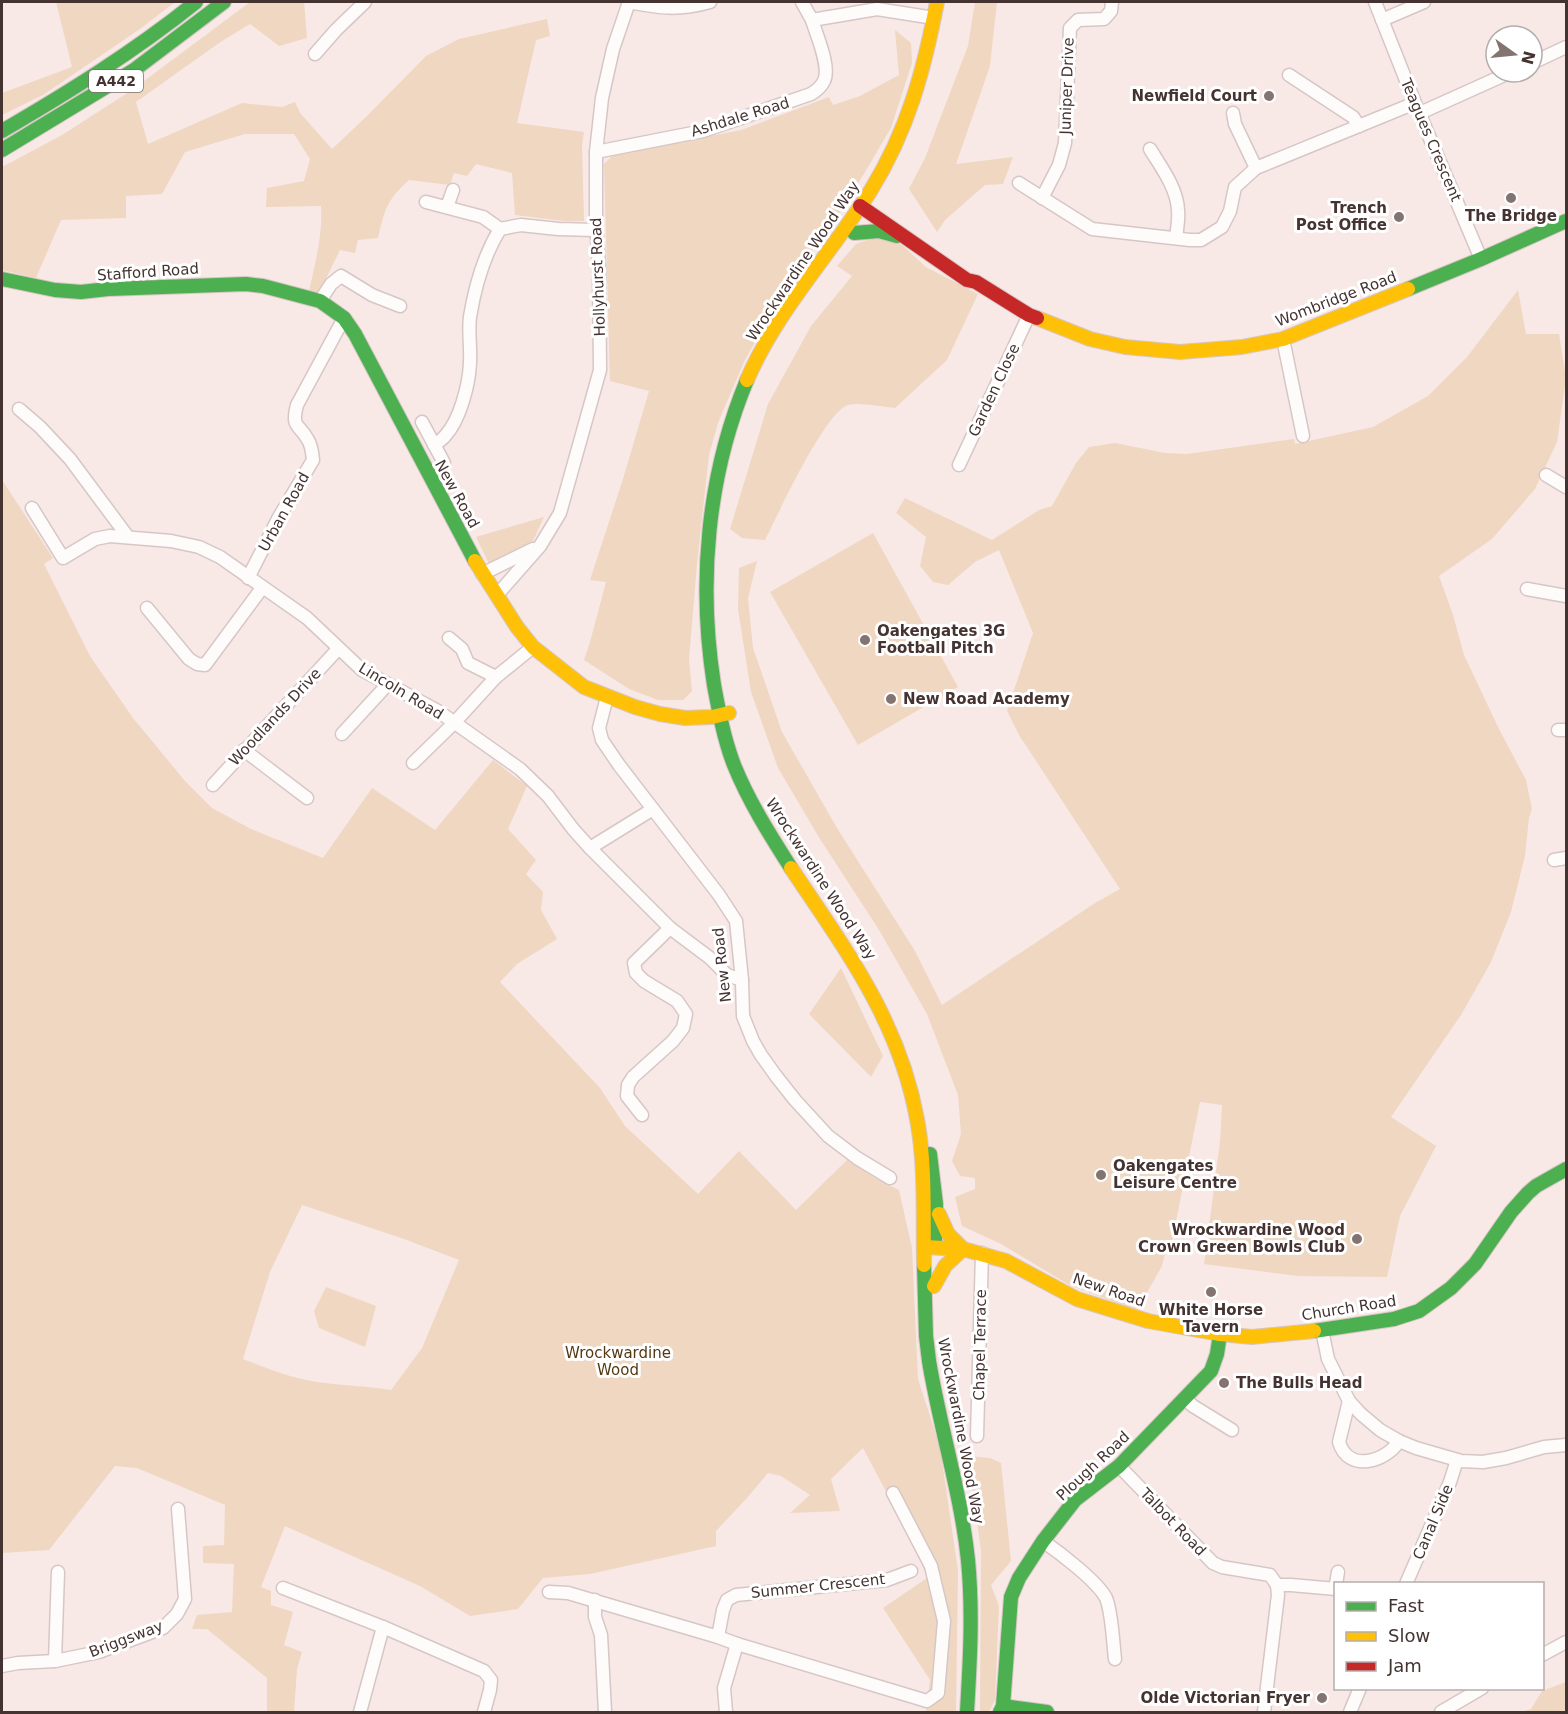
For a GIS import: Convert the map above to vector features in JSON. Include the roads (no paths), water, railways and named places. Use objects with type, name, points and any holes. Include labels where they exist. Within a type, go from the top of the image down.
[{"type":"main road","name":"A442","points":[[2,131],[97,74],[196,2]]},
{"type":"main road","name":"A442","points":[[2,150],[134,70],[224,2]]},
{"type":"main road","name":"Wrockwardine Wood Way","points":[[937,2],[917,92],[907,120],[867,205],[854,232],[769,355],[747,402],[735,444],[723,502],[717,551],[717,616],[726,739],[742,786],[788,864],[834,928],[862,974],[885,1018],[912,1098],[934,1286],[938,1355],[973,1538],[978,1632],[974,1713]]},
{"type":"main road","name":"Wrockwardine Wood Way","points":[[947,2],[936,57],[922,103],[898,162],[781,317],[751,372],[730,425],[715,494],[708,551],[707,599],[711,661],[724,714],[735,736],[754,788],[791,856],[870,974],[901,1040],[920,1103],[934,1178],[936,1204],[929,1247],[926,1336],[929,1368],[963,1528],[968,1564],[970,1642],[967,1713]]},
{"type":"main road","name":"Wombridge Road","points":[[867,205],[904,236],[967,280],[976,282],[1029,315],[1090,339],[1125,347],[1180,352],[1242,347],[1283,339],[1481,259],[1566,221]]},
{"type":"main road","name":"Wombridge Road","points":[[867,205],[971,274],[976,282]]},
{"type":"main road","points":[[854,232],[879,231],[904,236]]},
{"type":"main road","name":"Stafford Road","points":[[2,279],[74,293],[92,293],[108,289],[246,284],[297,295]]},
{"type":"main road","name":"New Road","points":[[297,295],[320,301],[344,318],[355,334],[482,574],[532,647],[584,687],[635,707],[674,717],[712,717],[724,714]]},
{"type":"main road","name":"Church Road","points":[[1220,1334],[1252,1337],[1322,1330],[1394,1319],[1419,1311],[1451,1288],[1475,1264],[1511,1212],[1528,1193],[1566,1169]]},
{"type":"main road","points":[[934,1286],[945,1266],[963,1249],[946,1233],[936,1204]]},
{"type":"main road","name":"New Road","points":[[929,1247],[963,1249],[982,1253],[1016,1265],[1077,1299],[1148,1321],[1220,1334]]},
{"type":"main road","name":"Plough Road","points":[[1001,1709],[1011,1597],[1020,1578],[1043,1541],[1076,1500],[1119,1466],[1211,1371],[1220,1334]]},
{"type":"main road","points":[[1001,1709],[1040,1710],[1047,1713]]},
{"type":"street","points":[[315,54],[365,2]]},
{"type":"street","points":[[628,2],[676,9],[710,2]]},
{"type":"street","name":"Hollyhurst Road","points":[[497,595],[540,546],[560,513],[600,370],[596,152],[604,88],[613,49],[628,2]]},
{"type":"street","points":[[802,2],[812,20],[878,9],[934,18]]},
{"type":"street","name":"Juniper Drive","points":[[1042,198],[1059,165],[1065,143],[1070,28],[1078,20],[1104,20],[1111,11],[1112,2]]},
{"type":"street","name":"Teagues Crescent","points":[[1376,2],[1481,259]]},
{"type":"street","points":[[1382,20],[1424,2]]},
{"type":"street","name":"Ashdale Road","points":[[596,152],[704,131],[811,94],[819,89],[826,79],[825,63],[812,20]]},
{"type":"street","points":[[1544,57],[1566,47]]},
{"type":"street","points":[[1289,75],[1353,117],[1359,126]]},
{"type":"street","points":[[1019,183],[1092,229],[1201,240],[1222,227],[1230,211],[1235,186],[1256,168],[1359,126],[1418,108],[1484,82]]},
{"type":"street","points":[[1233,113],[1235,124],[1256,168]]},
{"type":"street","points":[[1150,149],[1163,170],[1179,209],[1176,238]]},
{"type":"street","points":[[447,207],[453,190]]},
{"type":"street","points":[[426,202],[483,217],[500,229],[521,225],[596,230]]},
{"type":"street","points":[[434,444],[445,438],[456,420],[469,379],[471,315],[489,247],[500,229]]},
{"type":"street","points":[[320,301],[331,284],[340,276],[372,295],[400,306]]},
{"type":"street","name":"Garden Close","points":[[959,465],[1029,315]]},
{"type":"street","name":"Urban Road","points":[[249,578],[279,517],[313,460],[312,449],[295,423],[294,416],[297,405],[344,318]]},
{"type":"street","points":[[1283,339],[1303,436]]},
{"type":"street","points":[[27,411],[70,459],[128,537]]},
{"type":"street","points":[[422,422],[444,463]]},
{"type":"street","points":[[1546,475],[1566,487]]},
{"type":"street","name":"Lincoln Road","points":[[32,508],[63,558],[95,539],[110,536],[171,541],[199,547],[220,556],[306,618],[362,669],[387,685],[423,702],[520,769],[537,784],[590,848],[670,928],[710,958],[727,975],[742,980]]},
{"type":"street","points":[[482,574],[540,546]]},
{"type":"street","points":[[147,608],[189,658],[197,664],[205,665],[262,588]]},
{"type":"street","points":[[1527,589],[1566,596]]},
{"type":"street","points":[[449,638],[462,649],[468,663],[496,677]]},
{"type":"street","points":[[413,764],[496,677],[532,647]]},
{"type":"street","name":"Woodlands Drive","points":[[213,785],[338,649]]},
{"type":"street","points":[[342,734],[387,685]]},
{"type":"street","name":"New Road","points":[[608,697],[599,728],[602,740],[719,895],[736,921],[743,1016],[753,1041],[776,1076],[828,1136],[856,1158],[890,1178]]},
{"type":"street","points":[[244,750],[307,798]]},
{"type":"street","points":[[590,848],[653,809]]},
{"type":"street","points":[[642,1115],[627,1096],[627,1085],[673,1041],[683,1028],[686,1014],[677,1001],[644,981],[636,973],[634,963],[670,928]]},
{"type":"street","name":"Chapel Terrace","points":[[977,1436],[982,1253]]},
{"type":"street","points":[[1322,1330],[1328,1359],[1350,1401],[1380,1430],[1399,1441],[1459,1460],[1484,1462],[1544,1447],[1566,1445]]},
{"type":"street","points":[[1185,1399],[1232,1430]]},
{"type":"street","points":[[1350,1401],[1339,1442],[1345,1455],[1352,1460],[1373,1459],[1394,1450],[1399,1441]]},
{"type":"street","name":"Canal Side","points":[[1407,1582],[1459,1460]]},
{"type":"street","name":"Talbot Road","points":[[1119,1466],[1213,1563],[1222,1568],[1270,1575],[1277,1586],[1334,1584]]},
{"type":"street","points":[[549,1592],[568,1593],[595,1600],[927,1701],[938,1693],[944,1621],[931,1566],[893,1493]]},
{"type":"street","name":"Briggsway","points":[[2,1666],[55,1661],[99,1652],[163,1628],[177,1614],[185,1599],[178,1509]]},
{"type":"street","points":[[1043,1541],[1071,1562],[1106,1599],[1114,1659]]},
{"type":"street","points":[[55,1661],[58,1572]]},
{"type":"street","name":"Summer Crescent","points":[[718,1637],[727,1600],[736,1595],[887,1580],[911,1572]]},
{"type":"street","points":[[1264,1713],[1278,1594],[1277,1586]]},
{"type":"street","points":[[283,1588],[383,1627],[484,1671],[490,1680],[484,1713]]},
{"type":"street","points":[[595,1600],[595,1617],[601,1635],[605,1713]]},
{"type":"street","points":[[360,1713],[383,1627]]},
{"type":"street","points":[[1544,1654],[1566,1642]]},
{"type":"street","points":[[726,1713],[723,1688],[737,1644]]},
{"type":"street","points":[[1350,1713],[1360,1690]]},
{"type":"street","points":[[1441,1713],[1480,1690]]},
{"type":"place","name":"Newfield Court","points":[[1269,96]]},
{"type":"place","name":"The Bridge","points":[[1511,198]]},
{"type":"place","name":"Trench Post Office","points":[[1399,217]]},
{"type":"place","name":"Oakengates 3G Football Pitch","points":[[865,640]]},
{"type":"place","name":"New Road Academy","points":[[891,699]]},
{"type":"place","name":"Oakengates Leisure Centre","points":[[1101,1175]]},
{"type":"place","name":"Wrockwardine Wood Crown Green Bowls Club","points":[[1357,1239]]},
{"type":"place","name":"White Horse Tavern","points":[[1211,1292]]},
{"type":"place","name":"The Bulls Head","points":[[1224,1383]]},
{"type":"place","name":"Olde Victorian Fryer","points":[[1322,1698]]},
{"type":"park label","name":"Wrockwardine Wood","points":[[618,1362]]}]
